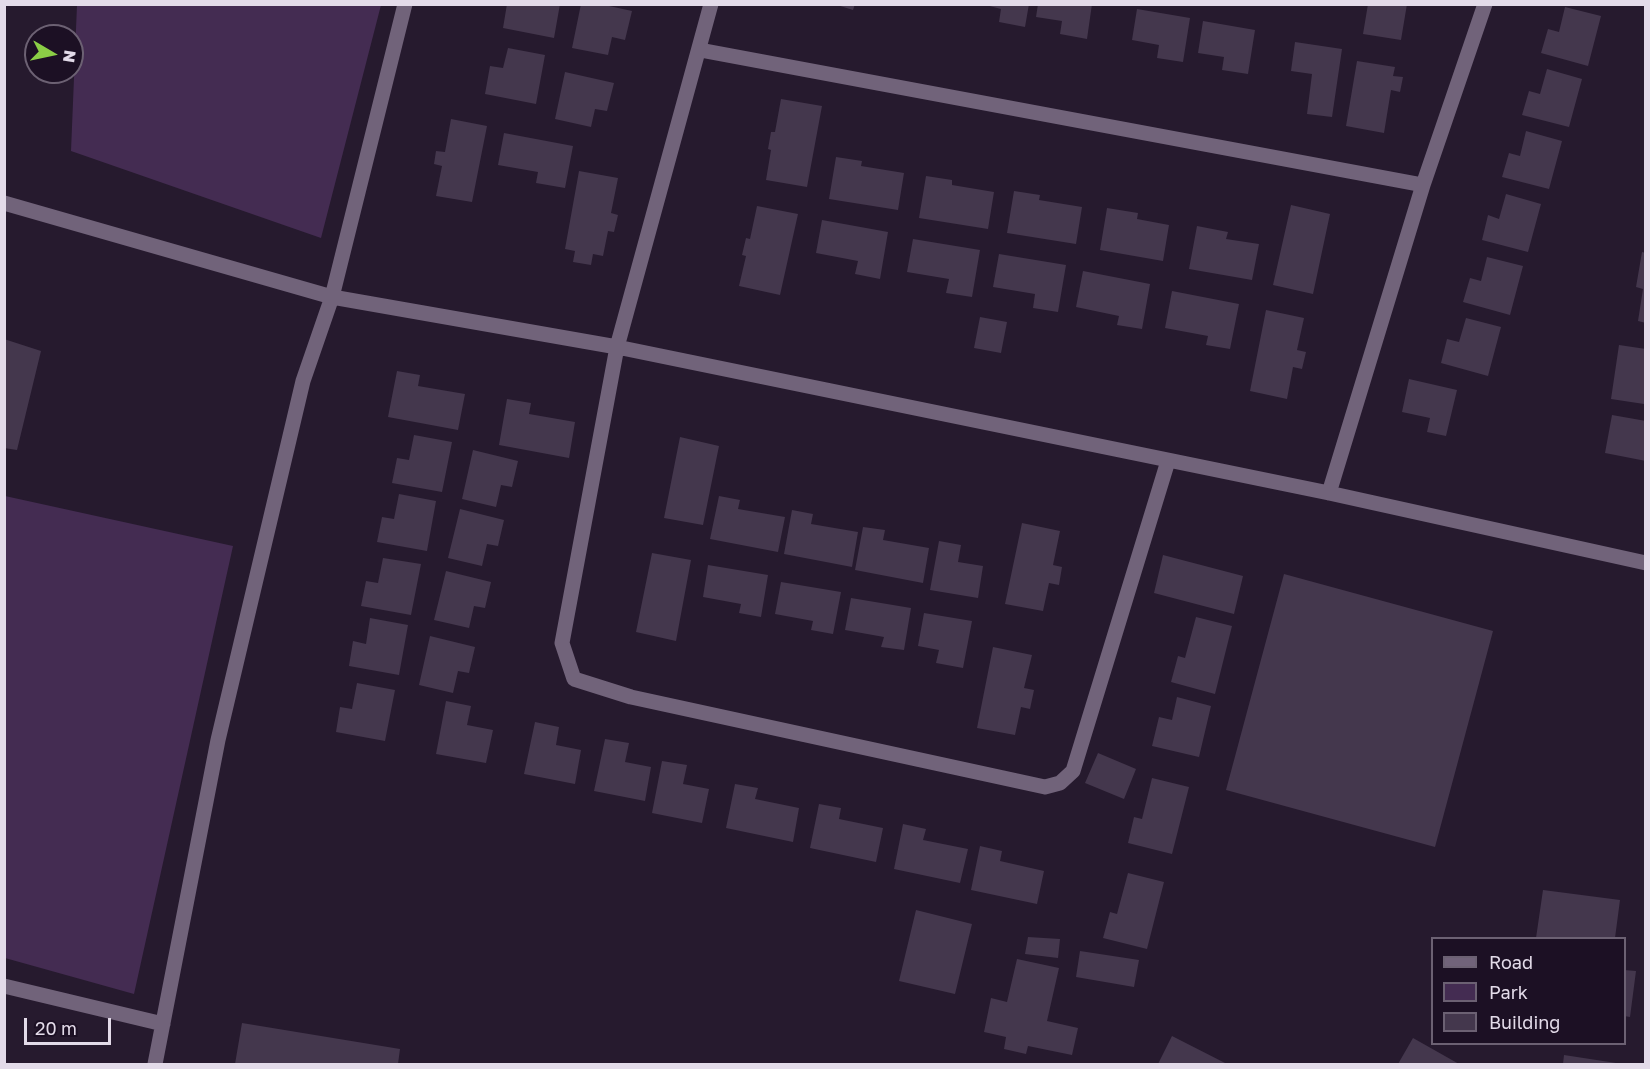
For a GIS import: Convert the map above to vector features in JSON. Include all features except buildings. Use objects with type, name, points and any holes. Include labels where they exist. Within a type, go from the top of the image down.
[{"type":"street","points":[[155,1065],[218,740],[303,381],[332,297],[405,4]]},
{"type":"street","points":[[711,4],[617,347],[561,643],[574,679],[631,697],[1045,787],[1060,783],[1072,771],[1168,461]]},
{"type":"street","points":[[1329,494],[1423,185],[1485,4]]},
{"type":"street","points":[[700,50],[1423,185]]},
{"type":"street","points":[[4,203],[332,297],[617,347],[1329,494],[1646,563]]},
{"type":"street","points":[[4,986],[163,1024]]},
{"type":"green space","points":[[77,5],[381,5],[321,238],[71,151],[74,84],[84,84],[84,24],[76,24]]},
{"type":"green space","points":[[5,496],[233,546],[134,994],[5,958]]}]
